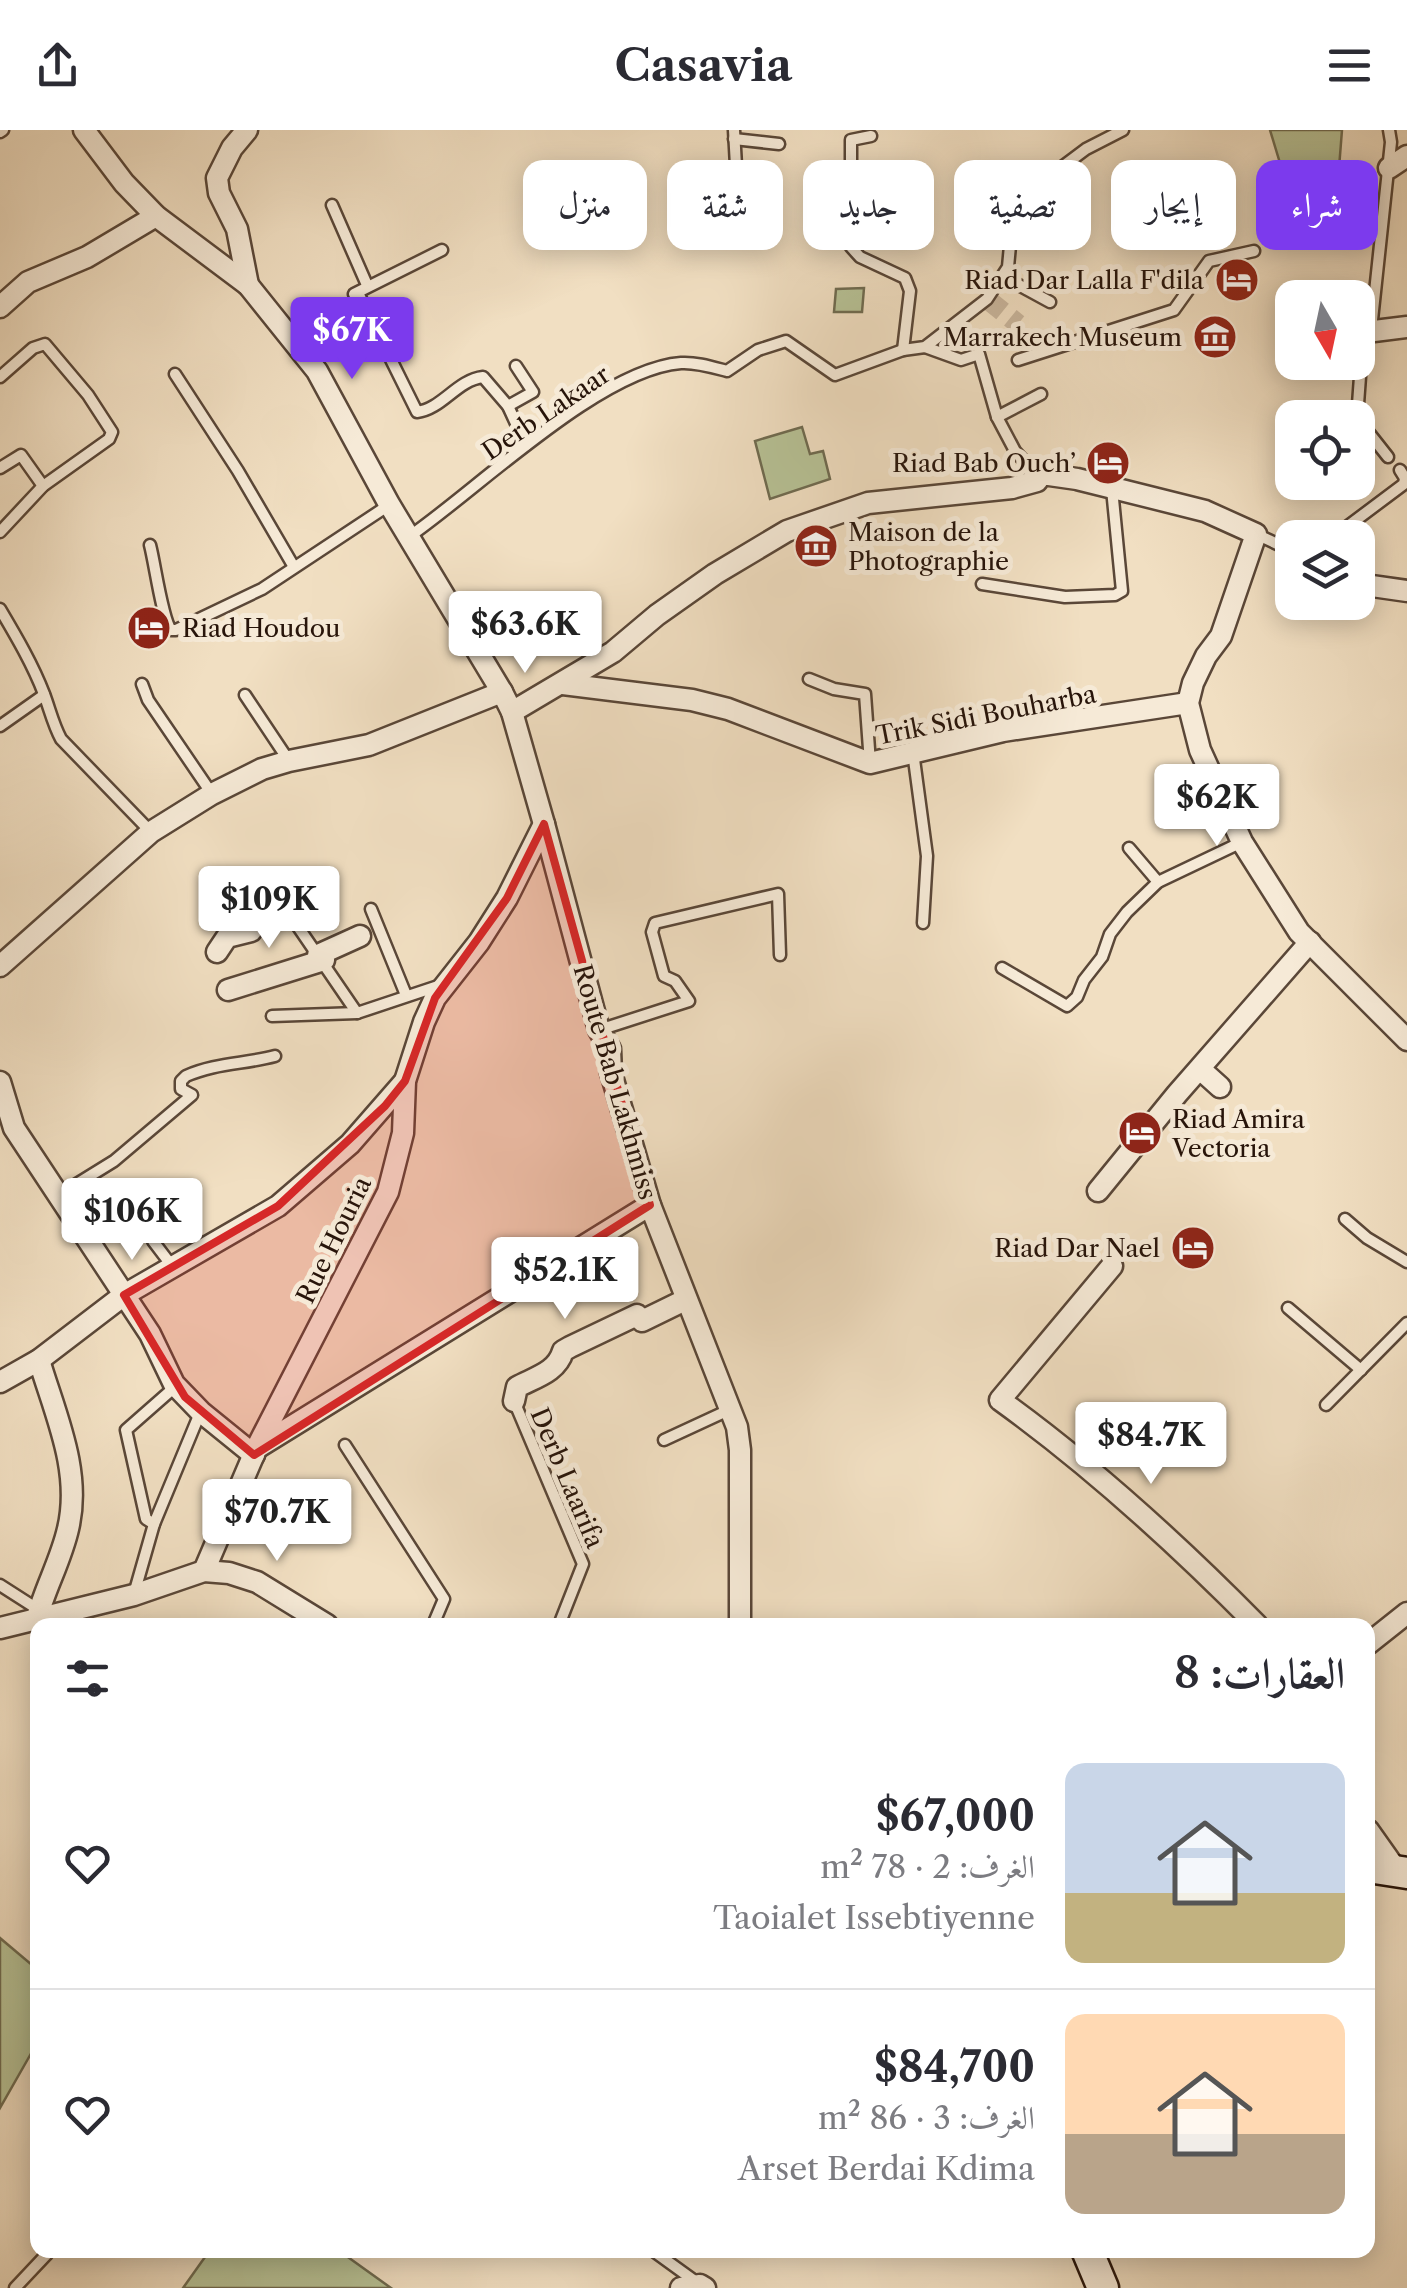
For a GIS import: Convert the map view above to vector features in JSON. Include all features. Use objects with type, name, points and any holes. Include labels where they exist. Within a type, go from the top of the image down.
[{"type":"street","points":[[84,130],[156,216],[248,285]]},
{"type":"street","points":[[246,130],[217,178],[219,194],[237,229],[248,285]]},
{"type":"street","points":[[1,302],[28,282],[87,257],[156,216]]},
{"type":"street","name":"Route Bab Lakhmiss","points":[[248,285],[316,371],[512,712],[598,1030],[610,1049],[612,1073],[650,1205],[685,1300],[732,1408],[740,1450],[740,1618]]},
{"type":"street","points":[[1375,335],[1407,327]]},
{"type":"street","points":[[512,712],[613,652],[715,574],[787,531],[868,503],[1012,488],[1037,480],[1034,473],[1111,482],[1205,511],[1256,534],[1221,636],[1193,683],[1188,703],[1200,750],[1242,842],[1299,932],[1407,1040]]},
{"type":"street","points":[[1375,586],[1407,591]]},
{"type":"street","name":"Trik Sidi Bouharba","points":[[563,684],[728,709],[870,763],[1003,731],[1188,703]]},
{"type":"street","points":[[0,966],[151,832],[212,794],[289,760],[369,745],[502,692]]},
{"type":"street","name":"Rue Houria","points":[[204,1571],[256,1451],[388,1192],[403,1133],[404,1080],[424,1022],[508,898],[544,824]]},
{"type":"street","points":[[217,952],[227,937],[251,931]]},
{"type":"street","points":[[228,990],[321,957],[360,936]]},
{"type":"street","points":[[1098,1191],[1310,942]]},
{"type":"street","points":[[1200,1069],[1220,1088]]},
{"type":"street","points":[[0,1382],[38,1360],[124,1294],[278,1206],[312,1180],[362,1131],[404,1080]]},
{"type":"street","points":[[0,1082],[11,1122],[150,1334],[176,1386],[200,1412],[256,1451],[650,1205]]},
{"type":"street","points":[[1112,1266],[1000,1400],[1065,1447],[1130,1502],[1250,1618]]},
{"type":"street","points":[[514,1401],[517,1387],[553,1369],[570,1347],[637,1315],[642,1322],[685,1300]]},
{"type":"street","points":[[38,1360],[70,1462],[72,1492],[67,1533],[38,1614]]},
{"type":"street","points":[[0,1628],[38,1614],[134,1595],[204,1571],[257,1582],[315,1618]]},
{"type":"street","points":[[1375,1638],[1407,1612]]},
{"type":"street","points":[[1375,1840],[1397,1871]]},
{"type":"street","points":[[1090,2258],[1104,2288]]},
{"type":"lane","name":"Derb Lakaar","points":[[410,536],[526,445],[627,381],[676,364],[727,371],[758,350],[786,341],[835,375],[902,350],[924,347],[987,299],[1004,276],[1011,236],[1034,219],[1041,184],[1086,149],[1123,130]]},
{"type":"lane","points":[[1375,280],[1398,162],[1389,130]]},
{"type":"lane","points":[[736,160],[734,135],[779,144]]},
{"type":"lane","points":[[871,136],[851,140],[851,248],[860,257],[906,278],[910,291],[902,350]]},
{"type":"lane","points":[[332,205],[367,285]]},
{"type":"lane","points":[[442,250],[354,294],[360,297],[418,412],[467,382],[483,378],[508,406],[526,445]]},
{"type":"lane","points":[[1018,360],[1174,310],[1209,260],[1254,251]]},
{"type":"lane","points":[[1004,276],[1050,302]]},
{"type":"lane","points":[[0,377],[33,348],[45,344],[88,395],[112,436],[42,486],[0,532]]},
{"type":"lane","points":[[924,347],[960,360],[979,354],[988,371],[990,401],[1015,452],[1034,473]]},
{"type":"lane","points":[[508,406],[533,392],[516,366]]},
{"type":"lane","points":[[174,374],[238,471],[294,567]]},
{"type":"lane","points":[[997,416],[1041,394]]},
{"type":"lane","points":[[1375,441],[1388,457]]},
{"type":"lane","points":[[0,468],[21,455],[42,486]]},
{"type":"lane","points":[[1356,520],[1404,484],[1406,478],[1400,470]]},
{"type":"lane","points":[[982,584],[1065,597],[1122,592],[1111,482]]},
{"type":"lane","points":[[150,544],[162,594],[163,617],[171,630],[236,604],[390,504]]},
{"type":"lane","points":[[1256,534],[1275,543]]},
{"type":"lane","points":[[0,608],[44,695],[51,720],[70,750],[151,832]]},
{"type":"lane","points":[[810,679],[834,689],[865,694],[870,763]]},
{"type":"lane","points":[[142,684],[148,700],[212,794]]},
{"type":"lane","points":[[244,694],[289,760]]},
{"type":"lane","points":[[0,726],[44,695]]},
{"type":"lane","points":[[913,751],[927,856],[923,923]]},
{"type":"lane","points":[[1002,968],[1067,1006],[1077,997],[1126,912],[1158,882],[1242,842]]},
{"type":"lane","points":[[1129,848],[1158,882]]},
{"type":"lane","points":[[249,881],[273,922]]},
{"type":"lane","points":[[598,1030],[689,1000],[675,981],[664,976],[652,932],[656,922],[778,894],[780,955]]},
{"type":"lane","points":[[371,909],[406,995]]},
{"type":"lane","points":[[251,931],[290,915],[356,1013]]},
{"type":"lane","points":[[272,1016],[356,1013],[447,984]]},
{"type":"lane","points":[[58,1196],[114,1161],[192,1094],[181,1089],[186,1076],[231,1062],[247,1063],[275,1056]]},
{"type":"lane","points":[[1345,1218],[1367,1238],[1407,1262]]},
{"type":"lane","points":[[153,1242],[172,1266]]},
{"type":"lane","points":[[1288,1308],[1361,1370]]},
{"type":"lane","points":[[1326,1406],[1407,1323]]},
{"type":"lane","points":[[154,1524],[146,1519],[126,1430],[176,1386]]},
{"type":"lane","name":"Derb Laarifa","points":[[514,1401],[583,1564],[562,1618]]},
{"type":"lane","points":[[664,1440],[732,1408]]},
{"type":"lane","points":[[134,1595],[154,1524],[200,1412]]},
{"type":"lane","points":[[345,1445],[444,1599],[436,1618]]},
{"type":"lane","points":[[0,1585],[38,1614]]},
{"type":"lane","points":[[14,2288],[43,2258]]},
{"type":"lane","points":[[662,2258],[696,2287]]},
{"type":"highlighted area","points":[[544,824],[650,1205],[254,1455],[185,1397],[124,1295],[278,1206],[385,1106],[405,1081],[435,998],[507,898]]},
{"type":"green space","points":[[1270,130],[1342,130],[1340,160],[1279,160]]},
{"type":"green space","points":[[864,288],[862,312],[834,312],[836,289]]},
{"type":"green space","points":[[802,427],[810,454],[823,451],[830,479],[770,499],[755,441]]},
{"type":"green space","points":[[0,1938],[30,1963],[30,2055],[0,2108]]},
{"type":"green space","points":[[204,2258],[349,2258],[391,2288],[183,2288]]},
{"type":"tunnel","points":[[987,299],[1018,324]]},
{"type":"place","name":"Riad Dar Lalla F'dila","points":[[1237,280]]},
{"type":"place","name":"Marrakech Museum","points":[[1215,337]]},
{"type":"place","name":"Riad Bab Ouch’","points":[[1108,463]]},
{"type":"place","name":"Maison de la Photographie","points":[[816,546]]},
{"type":"place","name":"Riad Houdou","points":[[149,628]]},
{"type":"place","name":"Riad Amira Vectoria","points":[[1140,1133]]},
{"type":"place","name":"Riad Dar Nael","points":[[1193,1248]]}]
